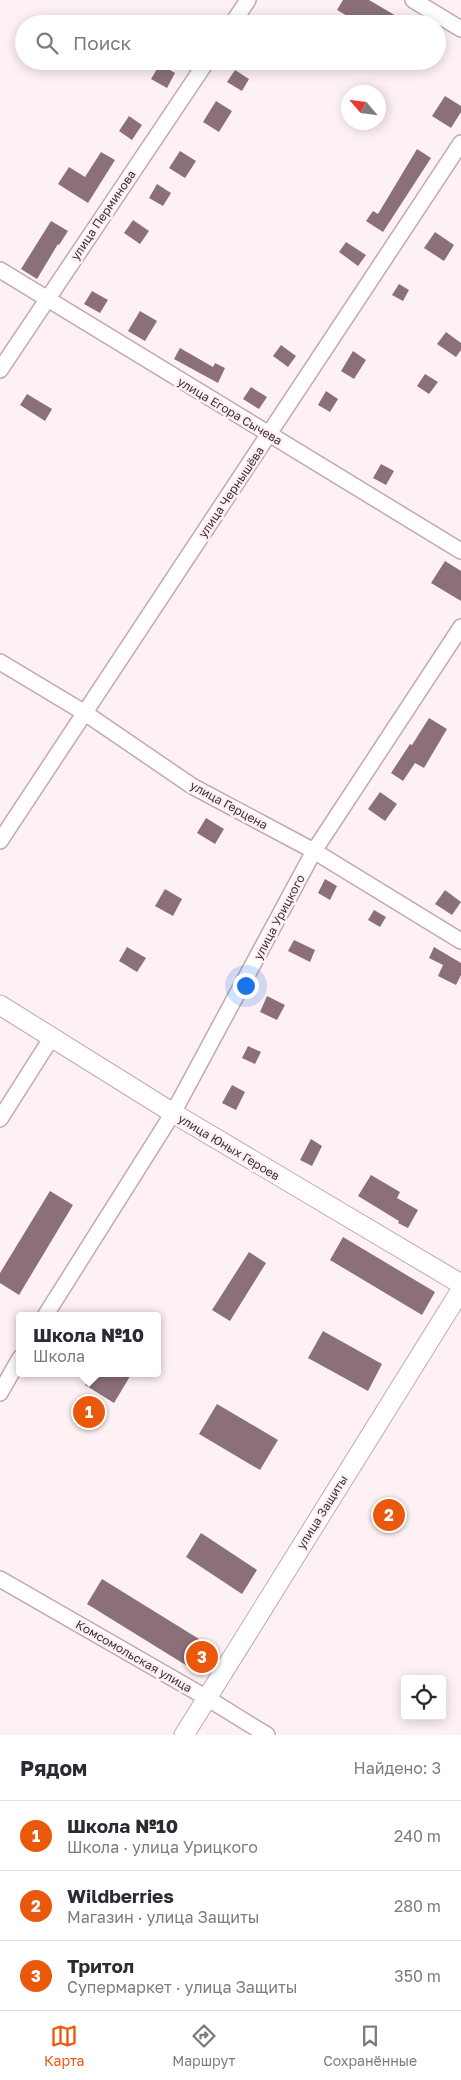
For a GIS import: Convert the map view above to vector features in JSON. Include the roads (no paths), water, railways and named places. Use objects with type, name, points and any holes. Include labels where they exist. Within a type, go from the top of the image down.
[{"type":"street","points":[[238,15],[248,0]]},
{"type":"street","points":[[413,0],[438,15]]},
{"type":"street","points":[[446,20],[461,29]]},
{"type":"street","name":"улица Перминова","points":[[0,370],[201,70]]},
{"type":"street","name":"улица Чернышёва","points":[[0,841],[461,143]]},
{"type":"street","name":"улица Егора Сычева","points":[[0,270],[46,300],[461,551]]},
{"type":"street","name":"улица Урицкого","points":[[48,1312],[173,1113],[314,851],[461,627]]},
{"type":"street","name":"улица Герцена","points":[[0,662],[85,713],[192,786],[314,851],[461,941]]},
{"type":"street","name":"улица Юных Героев","points":[[0,1004],[173,1113],[461,1284]]},
{"type":"street","points":[[0,1119],[52,1037]]},
{"type":"street","name":"улица Защиты","points":[[184,1735],[461,1290]]},
{"type":"street","points":[[0,1393],[16,1365]]},
{"type":"street","name":"Комсомольская улица","points":[[0,1579],[207,1698],[267,1735]]},
{"type":"place","name":"Школа №10","points":[[89,1412]]},
{"type":"place","name":"Wildberries","points":[[389,1515]]},
{"type":"place","name":"Тритол","points":[[202,1657]]}]
